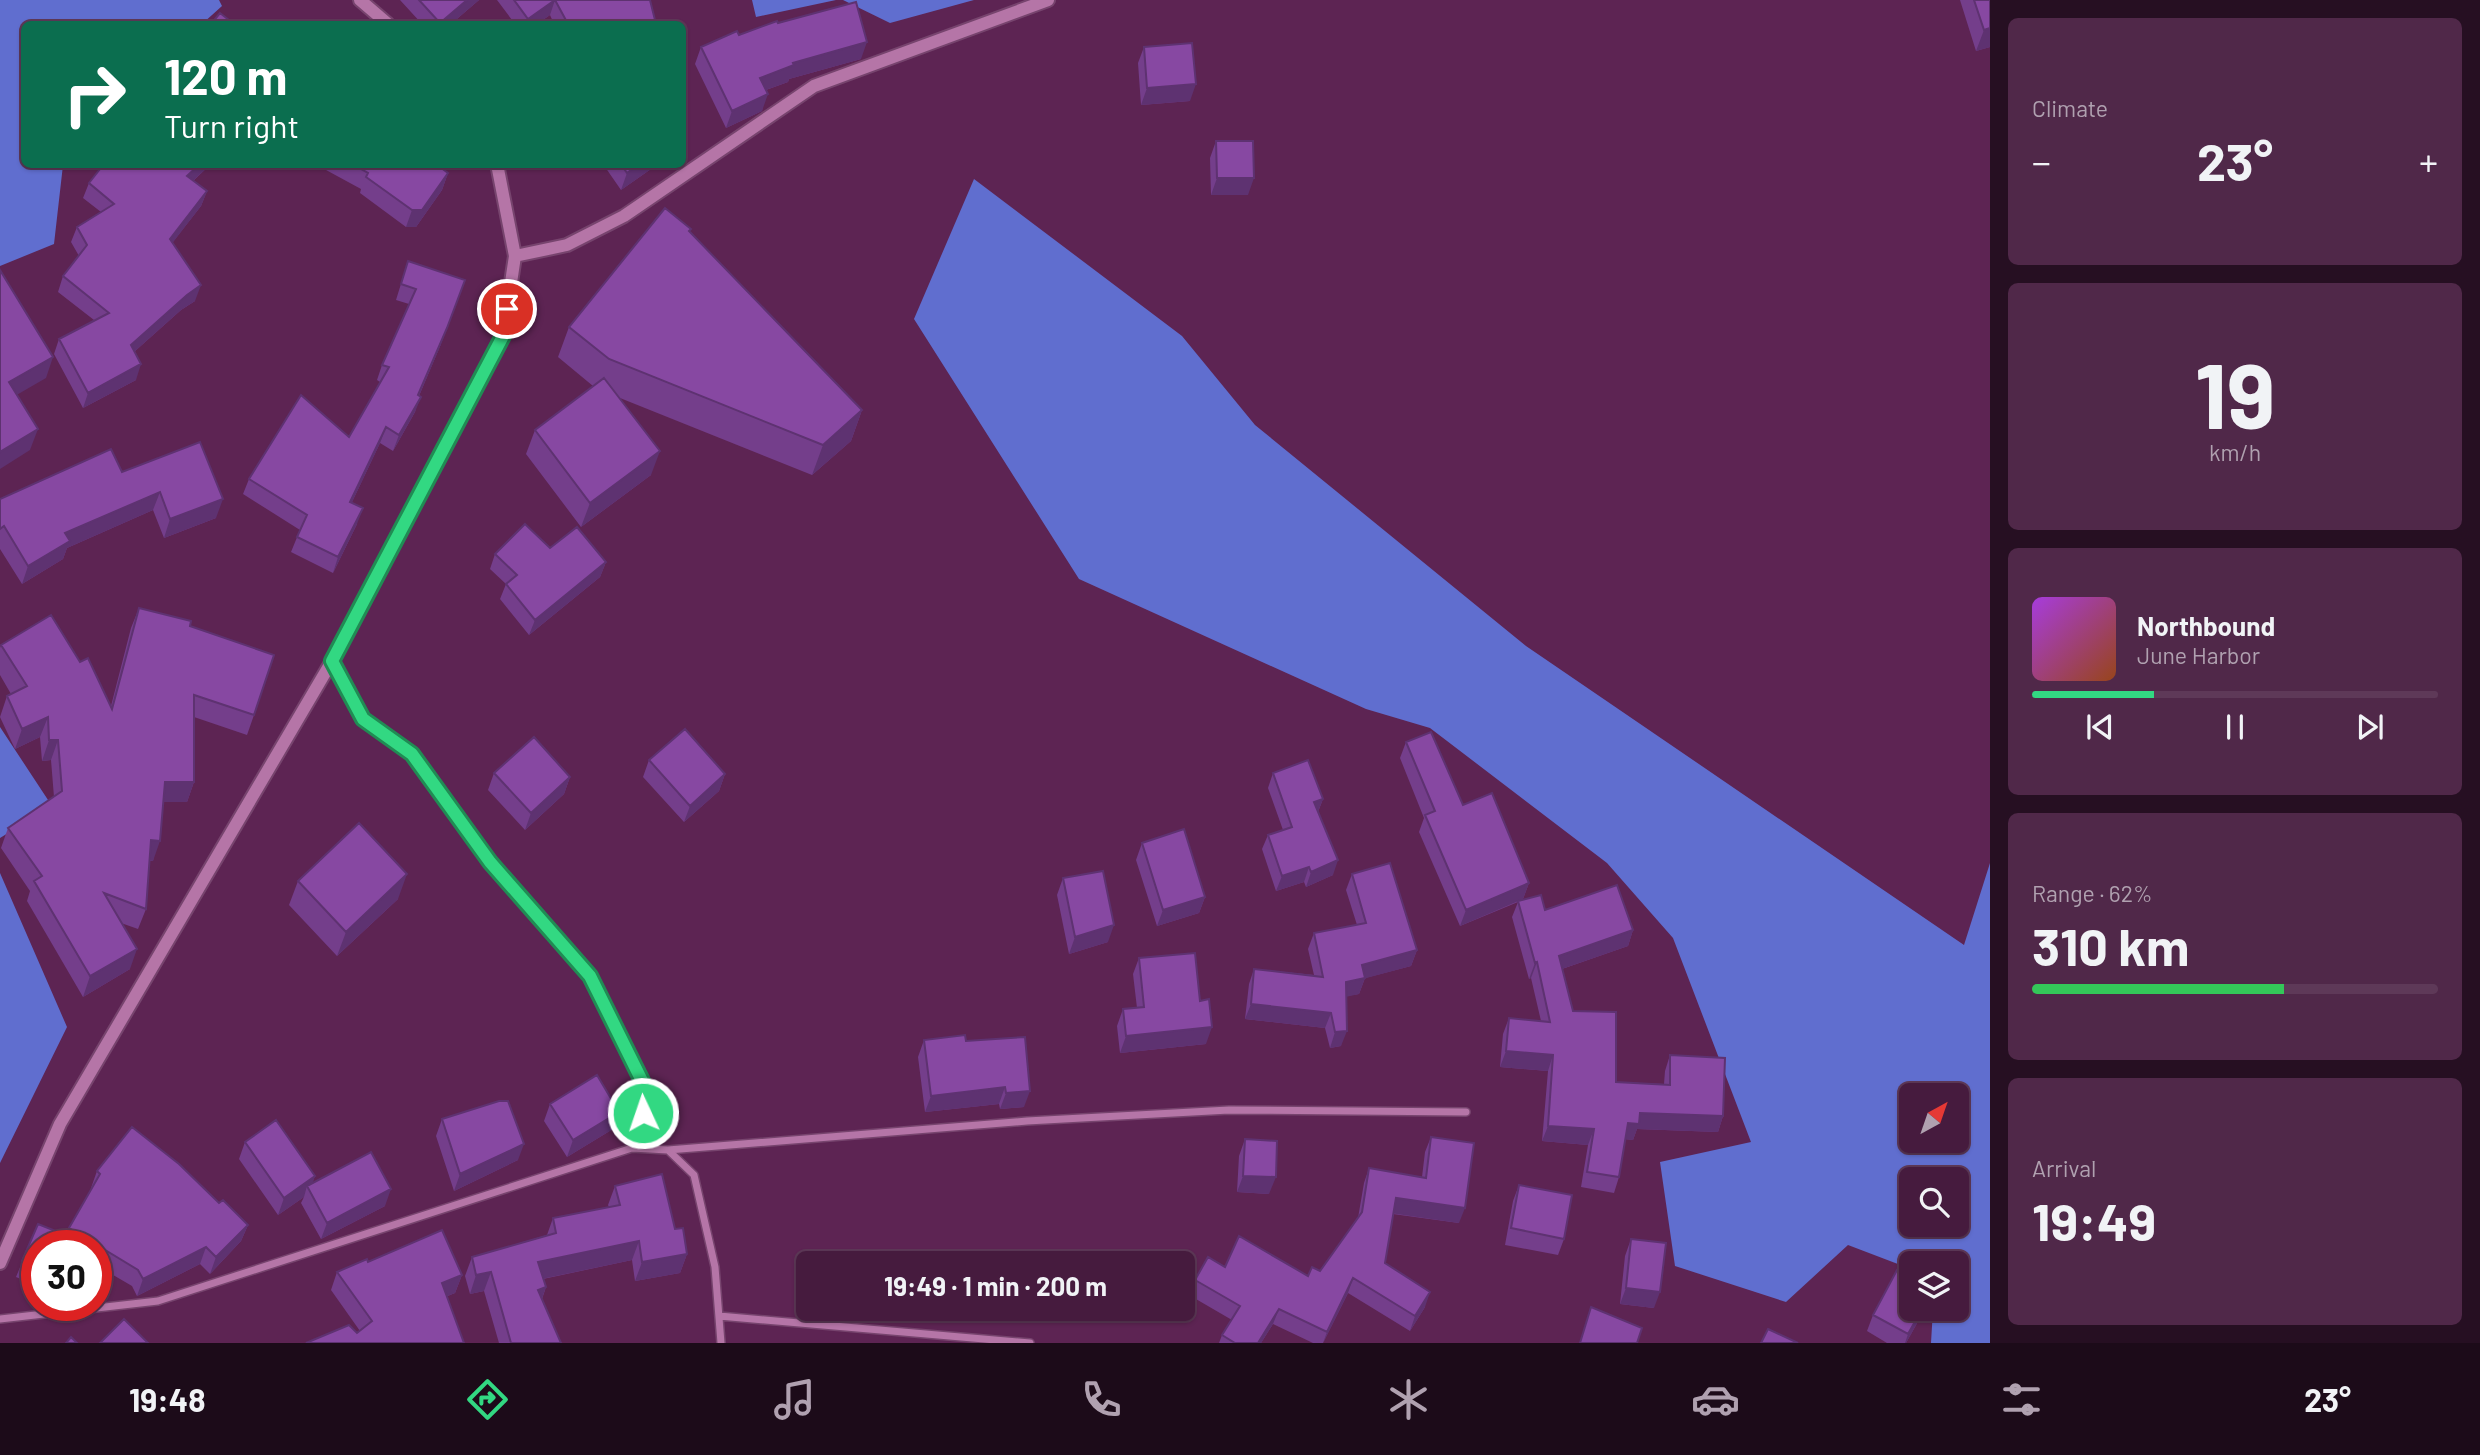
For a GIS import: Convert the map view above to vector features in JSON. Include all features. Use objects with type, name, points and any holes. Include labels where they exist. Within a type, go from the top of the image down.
[{"type":"street","points":[[360,0],[384,21]]},
{"type":"street","points":[[515,256],[567,245],[624,216],[814,86],[1048,0]]},
{"type":"street","points":[[0,1263],[60,1124],[332,661],[503,336],[515,256],[498,168]]},
{"type":"street","points":[[332,661],[363,719],[412,754],[490,862],[590,976],[649,1095],[632,1149]]},
{"type":"street","points":[[0,1319],[158,1301],[632,1149],[668,1150],[1027,1121],[1230,1110],[1466,1112]]},
{"type":"street","points":[[668,1150],[694,1175],[715,1267],[721,1343]]},
{"type":"street","points":[[719,1316],[1030,1343]]},
{"type":"shaded area","points":[[0,0],[219,0],[222,6],[205,21],[21,21],[21,168],[63,168],[54,244],[0,266]]},
{"type":"shaded area","points":[[752,0],[836,0],[756,17]]},
{"type":"shaded area","points":[[843,0],[974,0],[890,23]]},
{"type":"shaded area","points":[[974,179],[1182,336],[1255,425],[1526,646],[1964,945],[1990,863],[1990,1343],[1931,1343],[1932,1321],[1969,1321],[1969,1251],[1899,1251],[1899,1264],[1848,1245],[1786,1302],[1675,1266],[1660,1162],[1751,1142],[1673,938],[1607,863],[1430,728],[1366,709],[1079,579],[914,319]]},
{"type":"shaded area","points":[[0,727],[52,806],[0,838]]},
{"type":"shaded area","points":[[0,873],[67,1027],[0,1163]]},
{"type":"building","points":[[419,0],[467,0],[442,21],[438,21]]},
{"type":"building","points":[[514,0],[555,0],[528,19]]},
{"type":"building","points":[[555,0],[650,0],[655,21],[566,21]]},
{"type":"building","points":[[1974,0],[1990,0],[1990,28],[1984,30]]},
{"type":"building","points":[[856,2],[867,42],[793,63],[794,65],[760,78],[768,94],[732,111],[701,47],[737,31],[739,35],[777,21],[778,23]]},
{"type":"building","points":[[220,13],[230,21],[213,21]]},
{"type":"building","points":[[1192,43],[1196,84],[1147,88],[1144,47]]},
{"type":"building","points":[[1216,141],[1253,141],[1254,178],[1217,178]]},
{"type":"building","points":[[101,168],[196,168],[187,176],[207,191],[170,239],[201,285],[131,345],[141,364],[88,393],[59,339],[109,313],[63,276],[87,245],[77,227],[114,204],[89,183]]},
{"type":"building","points":[[359,168],[441,168],[448,173],[422,210],[412,210],[366,177],[368,173]]},
{"type":"building","points":[[665,208],[691,229],[689,231],[862,410],[823,445],[609,359],[569,327]]},
{"type":"building","points":[[408,261],[465,280],[418,395],[421,397],[399,435],[386,427],[350,502],[363,508],[338,557],[297,537],[307,515],[249,479],[301,395],[349,437],[389,367],[382,365],[416,289],[401,284]]},
{"type":"building","points":[[0,270],[53,357],[9,382],[38,429],[0,452]]},
{"type":"building","points":[[604,378],[660,451],[590,503],[535,430]]},
{"type":"building","points":[[200,442],[223,499],[170,519],[160,492],[65,533],[70,541],[28,566],[4,526],[0,529],[0,499],[111,449],[122,472]]},
{"type":"building","points":[[525,524],[550,548],[577,527],[606,562],[535,620],[506,584],[517,575],[495,554]]},
{"type":"building","points":[[139,608],[191,621],[190,626],[274,655],[254,715],[194,695],[194,782],[165,782],[160,841],[151,840],[146,909],[104,893],[137,949],[90,976],[34,881],[42,876],[8,828],[62,791],[58,740],[49,740],[48,717],[22,729],[7,696],[27,686],[1,645],[51,615],[80,662],[88,658],[112,709]]},
{"type":"building","points":[[685,729],[725,774],[690,806],[649,760]]},
{"type":"building","points":[[1431,732],[1463,805],[1492,793],[1529,883],[1466,910],[1425,815],[1435,811],[1406,742]]},
{"type":"building","points":[[534,737],[570,777],[531,813],[494,773]]},
{"type":"building","points":[[1308,760],[1323,799],[1314,802],[1338,860],[1311,872],[1309,867],[1282,876],[1268,835],[1292,827],[1273,773]]},
{"type":"building","points":[[359,823],[407,874],[346,932],[298,881]]},
{"type":"building","points":[[1184,829],[1205,897],[1163,910],[1142,843]]},
{"type":"building","points":[[1390,863],[1417,950],[1362,965],[1365,978],[1346,982],[1347,1031],[1335,1032],[1331,1013],[1251,1004],[1254,969],[1323,977],[1314,933],[1366,923],[1352,874]]},
{"type":"building","points":[[1103,871],[1114,925],[1075,937],[1063,878]]},
{"type":"building","points":[[1617,885],[1633,930],[1559,956],[1573,1011],[1616,1012],[1616,1082],[1670,1085],[1670,1055],[1725,1058],[1723,1116],[1640,1113],[1639,1124],[1628,1123],[1619,1177],[1587,1172],[1594,1129],[1548,1126],[1553,1055],[1506,1051],[1509,1018],[1550,1022],[1537,962],[1535,963],[1518,901],[1541,895],[1545,910]]},
{"type":"building","points":[[1195,953],[1200,1001],[1209,999],[1212,1027],[1126,1036],[1123,1009],[1144,1007],[1139,958]]},
{"type":"building","points":[[965,1035],[966,1041],[1025,1037],[1030,1091],[1006,1093],[1005,1087],[931,1096],[924,1040]]},
{"type":"building","points":[[597,1075],[619,1112],[573,1140],[550,1104]]},
{"type":"building","points":[[499,1101],[508,1101],[524,1144],[460,1174],[442,1119]]},
{"type":"building","points":[[276,1120],[315,1176],[284,1198],[245,1142]]},
{"type":"building","points":[[132,1127],[179,1164],[219,1203],[223,1200],[248,1225],[216,1257],[206,1247],[143,1279],[138,1270],[112,1254],[112,1230],[69,1228],[100,1174],[97,1171]]},
{"type":"building","points":[[1431,1137],[1474,1143],[1465,1208],[1396,1198],[1385,1263],[1430,1292],[1415,1316],[1353,1278],[1327,1332],[1279,1309],[1258,1343],[1235,1343],[1222,1335],[1240,1306],[1195,1280],[1208,1257],[1225,1267],[1239,1236],[1308,1276],[1312,1267],[1320,1271],[1362,1212],[1369,1168],[1426,1178]]},
{"type":"building","points":[[1245,1139],[1277,1141],[1276,1177],[1243,1176]]},
{"type":"building","points":[[371,1152],[391,1189],[327,1223],[307,1186]]},
{"type":"building","points":[[662,1174],[675,1229],[683,1228],[687,1254],[642,1262],[639,1241],[538,1262],[546,1287],[538,1290],[561,1343],[511,1343],[491,1272],[476,1275],[472,1257],[556,1233],[553,1218],[620,1205],[615,1186]]},
{"type":"building","points":[[1519,1185],[1572,1195],[1564,1239],[1511,1228]]},
{"type":"building","points":[[38,1224],[53,1230],[35,1230]]},
{"type":"building","points":[[442,1230],[462,1275],[442,1283],[464,1343],[306,1343],[349,1325],[357,1333],[372,1321],[337,1272],[367,1259],[368,1262]]},
{"type":"building","points":[[1631,1239],[1666,1243],[1660,1292],[1626,1288]]},
{"type":"building","points":[[1897,1270],[1899,1271],[1899,1321],[1915,1321],[1908,1334],[1873,1315]]},
{"type":"building","points":[[1591,1307],[1642,1328],[1637,1343],[1580,1343]]},
{"type":"building","points":[[124,1319],[148,1343],[100,1343]]},
{"type":"building","points":[[1768,1329],[1798,1343],[1761,1343]]},
{"type":"building","points":[[71,1337],[77,1343],[66,1343]]},
{"type":"route","points":[[507,309],[503,336],[332,661],[363,719],[412,754],[490,862],[590,976],[649,1095],[643,1113]]}]
